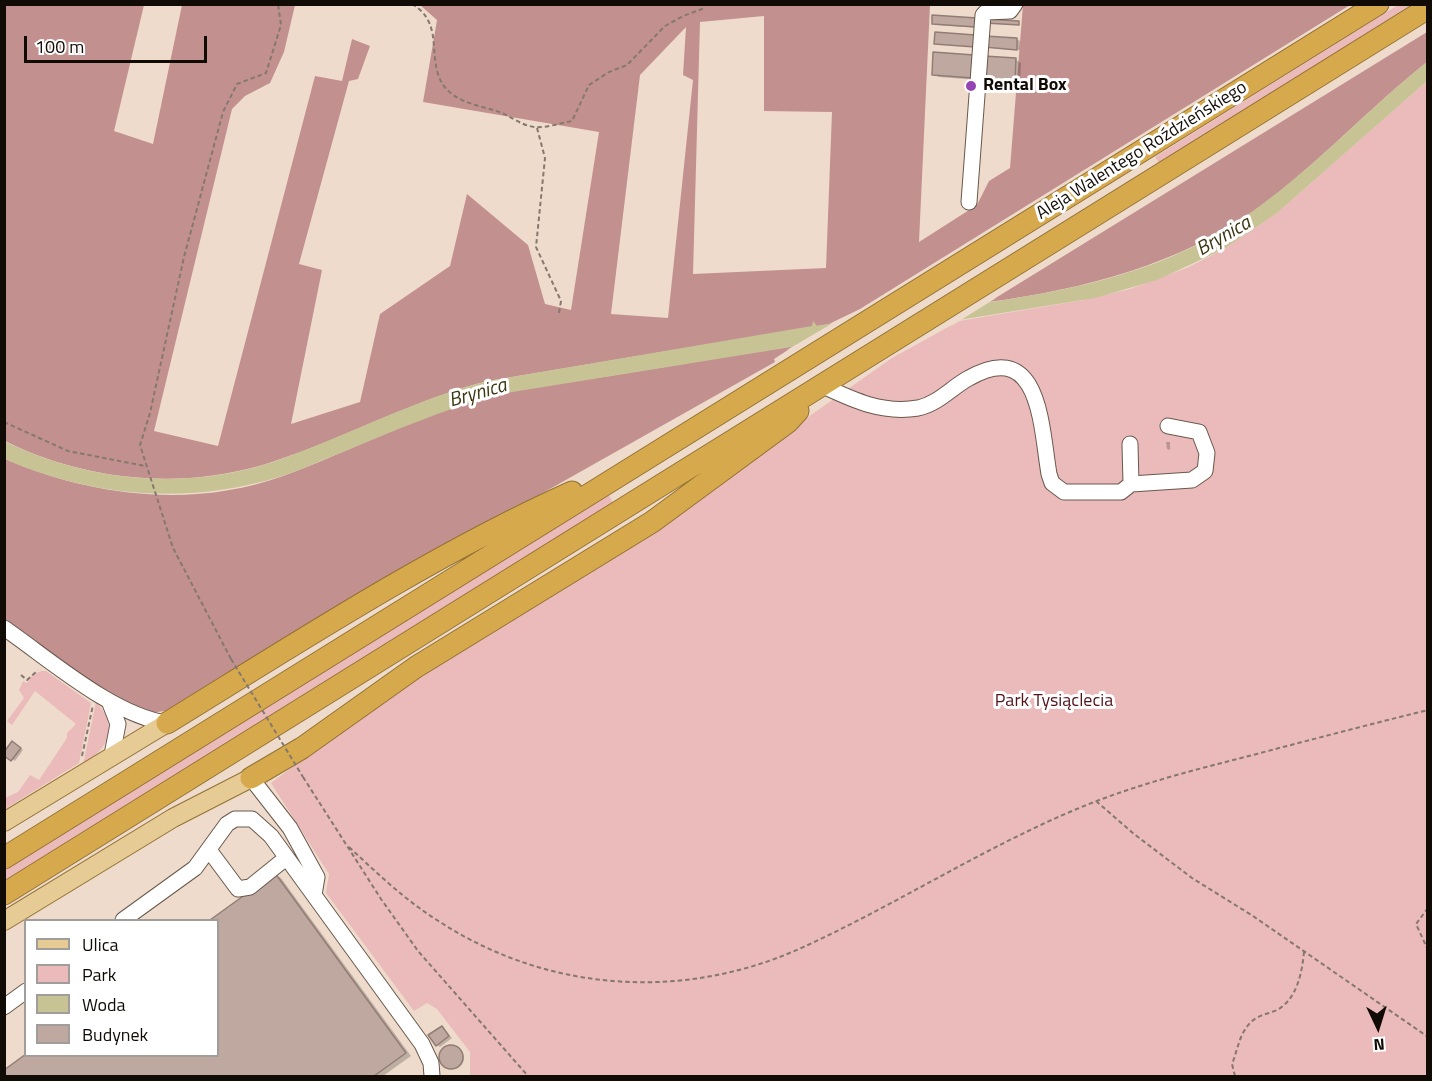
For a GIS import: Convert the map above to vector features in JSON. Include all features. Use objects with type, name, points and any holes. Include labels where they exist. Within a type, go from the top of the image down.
[{"type":"highway","name":"Aleja Walentego Roździeńskiego","points":[[649,457],[1378,4]]},
{"type":"highway","name":"Aleja Walentego Roździeńskiego","points":[[822,385],[1428,8]]},
{"type":"highway","points":[[251,778],[302,748],[416,667],[652,522],[788,422],[822,385]]},
{"type":"highway","points":[[4,894],[822,385]]},
{"type":"highway","points":[[166,723],[306,638],[514,519],[649,457]]},
{"type":"highway","points":[[4,858],[649,457]]},
{"type":"main road","points":[[4,822],[166,723]]},
{"type":"main road","points":[[4,921],[173,818],[251,778]]},
{"type":"street","points":[[969,202],[983,15],[986,12],[1010,11],[1015,4]]},
{"type":"street","points":[[822,385],[869,407],[898,410],[920,407],[946,395],[969,377],[994,368],[1009,368],[1029,380],[1037,406],[1052,483],[1064,492],[1121,492],[1131,484],[1192,480],[1205,471],[1207,453],[1199,432],[1168,426]]},
{"type":"street","points":[[1130,444],[1131,484]]},
{"type":"street","points":[[4,628],[125,711],[148,720],[166,723]]},
{"type":"street","points":[[109,700],[118,724],[112,755]]},
{"type":"street","points":[[251,778],[290,828],[317,877],[314,895]]},
{"type":"street","points":[[126,919],[195,868],[227,824],[243,817],[260,823],[422,1044],[431,1063],[432,1077]]},
{"type":"street","points":[[209,850],[238,889],[250,887],[286,858]]},
{"type":"street","points":[[4,1007],[24,992]]},
{"type":"path","points":[[278,4],[281,25],[266,73],[237,84],[223,112],[184,257],[150,413],[140,446],[173,548],[231,658],[303,777],[381,899],[418,951],[528,1077]]},
{"type":"path","points":[[412,4],[429,22],[436,46],[438,74],[448,91],[459,100],[537,128],[572,121],[589,85],[609,72],[627,65],[665,26],[702,9],[704,4]]},
{"type":"path","points":[[537,128],[545,158],[536,247],[561,301],[559,314]]},
{"type":"path","points":[[4,422],[68,451],[145,466]]},
{"type":"path","points":[[21,675],[27,680],[34,671],[44,669]]},
{"type":"path","points":[[81,765],[93,703]]},
{"type":"path","points":[[349,848],[393,888],[440,922],[509,957],[585,979],[626,983],[667,983],[745,969],[800,948],[1000,845],[1096,801],[1168,777],[1428,710]]},
{"type":"path","points":[[1096,801],[1178,868],[1216,890],[1428,1037]]},
{"type":"path","points":[[1428,908],[1416,924],[1428,950]]},
{"type":"path","points":[[1234,1077],[1232,1064],[1238,1051],[1239,1038],[1256,1018],[1278,1010],[1290,999],[1300,978],[1304,952]]},
{"type":"green space","points":[[1398,5],[1411,5],[1159,163],[1155,157]]},
{"type":"green space","name":"Park Tysiąclecia","points":[[1427,81],[1427,1076],[470,1076],[470,1052],[437,1009],[427,1003],[414,1011],[326,893],[329,874],[271,783],[398,688],[646,531],[892,358],[959,321],[1084,300],[1130,289],[1189,267],[1224,249],[1277,213]]},
{"type":"green space","points":[[609,495],[613,503],[5,882],[5,870]]},
{"type":"green space","points":[[46,671],[91,703],[79,763],[5,809],[5,798],[18,792],[30,775],[39,780],[67,738],[67,733],[76,724],[35,691],[12,725],[7,721],[24,698],[19,690],[23,681],[27,683],[32,675]]},
{"type":"green space","points":[[96,702],[108,720],[108,737],[99,752],[83,765]]},
{"type":"shaded area","points":[[4,5],[144,5],[114,131],[153,144],[182,5],[295,5],[284,52],[270,83],[245,96],[232,109],[154,431],[218,446],[315,76],[342,81],[352,39],[370,46],[358,79],[349,81],[299,264],[322,270],[291,424],[360,402],[380,314],[450,266],[467,194],[528,245],[545,304],[571,310],[599,132],[423,102],[437,20],[420,5],[930,5],[919,242],[977,205],[989,181],[1010,168],[1023,5],[1350,5],[860,309],[829,324],[488,381],[434,398],[275,461],[207,476],[173,479],[138,478],[103,473],[69,466],[5,441]],"holes":[[[764,16],[764,111],[832,112],[826,268],[693,274],[700,22]],[[686,27],[683,75],[693,80],[668,318],[611,314],[640,75]]]},
{"type":"shaded area","points":[[1427,32],[1427,62],[1280,191],[1228,228],[1163,259],[1095,282],[989,302]]},
{"type":"shaded area","points":[[794,346],[774,359],[775,362],[369,591],[171,710],[151,713],[112,696],[5,620],[5,459],[72,482],[107,489],[142,494],[178,495],[213,492],[248,486],[283,476],[471,401],[535,387]]},
{"type":"water","name":"Brynica","points":[[1427,62],[1427,81],[1277,213],[1224,249],[1157,280],[1095,298],[500,394],[418,421],[286,475],[244,486],[175,494],[140,493],[72,482],[5,459],[4,441],[35,455],[102,473],[136,478],[206,477],[242,471],[276,461],[434,398],[488,381],[812,326],[813,321],[817,326],[1036,295],[1089,283],[1142,268],[1192,247],[1240,220],[1289,183]]},
{"type":"pier","points":[[996,298],[953,325],[787,350],[838,320]]},
{"type":"building","points":[[932,15],[977,18],[976,27],[932,24]]},
{"type":"building","points":[[986,19],[1019,21],[1019,25],[985,23]]},
{"type":"building","points":[[935,32],[975,35],[975,47],[934,44]]},
{"type":"building","points":[[985,36],[1017,38],[1017,50],[984,47]]},
{"type":"building","points":[[933,52],[974,55],[973,78],[932,75]]},
{"type":"building","points":[[984,56],[1016,58],[1015,81],[982,78]]},
{"type":"building","points":[[12,741],[21,748],[11,761],[4,756],[4,752]]},
{"type":"building","points":[[275,873],[406,1053],[374,1076],[4,1076],[4,1070],[24,1055],[219,1057],[219,919],[211,919]]},
{"type":"building","points":[[442,1026],[449,1036],[436,1046],[428,1035]]},
{"type":"building","points":[[451,1045],[459,1049],[463,1057],[459,1065],[451,1069],[443,1065],[439,1057],[443,1049]]},
{"type":"place","name":"Rental Box","points":[[971,86]]}]
